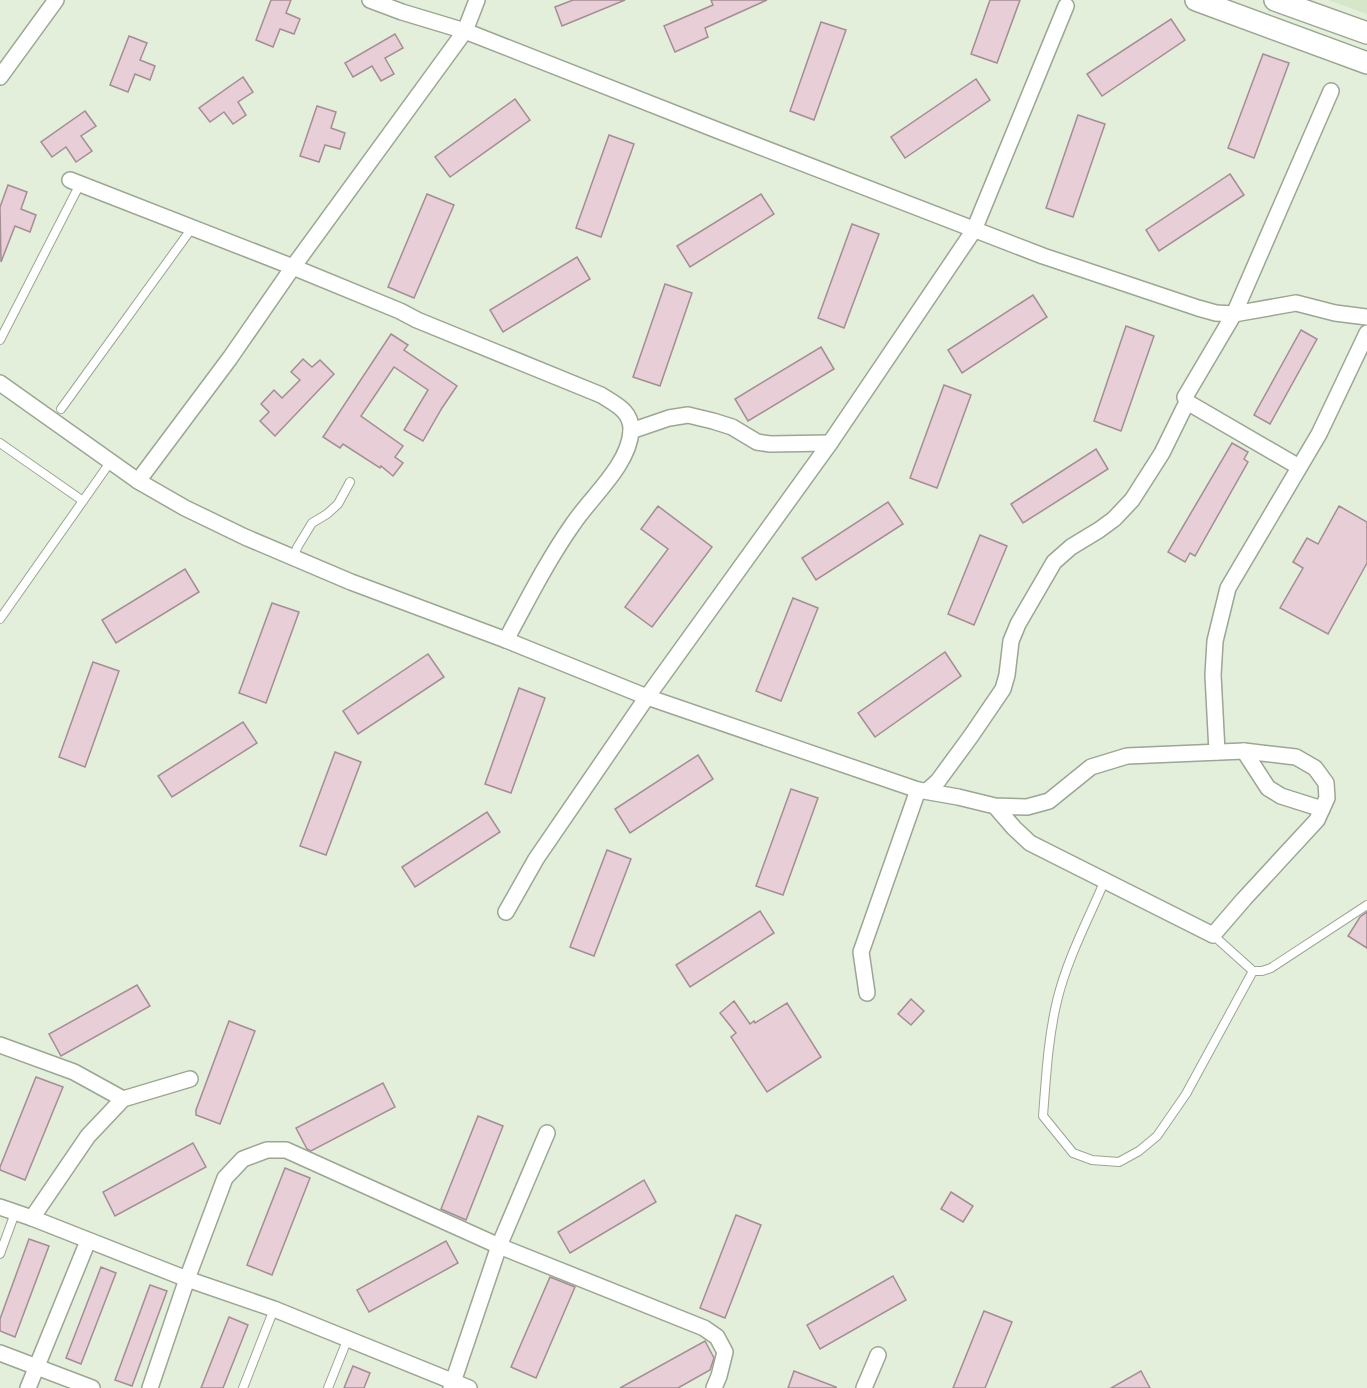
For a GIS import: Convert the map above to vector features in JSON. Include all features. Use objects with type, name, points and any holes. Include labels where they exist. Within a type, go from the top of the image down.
[{"type":"main road","points":[[1196,0],[1367,63]]},
{"type":"main road","points":[[1275,0],[1367,33]]},
{"type":"street","points":[[0,77],[56,0]]},
{"type":"street","points":[[370,0],[465,31],[1043,256],[1198,308],[1216,313],[1234,314],[1296,303],[1335,313],[1367,317]]},
{"type":"street","points":[[138,481],[230,358],[293,267],[465,31],[477,0]]},
{"type":"street","points":[[506,912],[536,859],[647,697],[830,443],[974,230],[1066,6]]},
{"type":"street","points":[[867,993],[861,952],[922,791],[938,781],[1003,689],[1011,641],[1017,624],[1054,562],[1071,547],[1114,519],[1132,500],[1162,453],[1187,402],[1185,400],[1187,393],[1234,314],[1331,91]]},
{"type":"street","points":[[75,182],[293,267],[601,395],[625,411],[629,417],[631,431],[616,470],[572,524],[538,579],[506,640]]},
{"type":"street","points":[[1217,752],[1213,675],[1215,641],[1228,588],[1319,434],[1367,333]]},
{"type":"street","points":[[0,383],[138,481],[185,508],[293,558],[647,697],[922,791],[995,806],[1027,807],[1049,801],[1091,767],[1127,756],[1244,751],[1296,757],[1315,768],[1326,783],[1327,798],[1317,820],[1244,898],[1213,935],[1030,843],[995,806]]},
{"type":"street","points":[[1187,402],[1299,467]]},
{"type":"street","points":[[631,431],[669,418],[688,415],[732,427],[757,442],[770,444],[830,443]]},
{"type":"street","points":[[1244,751],[1268,788],[1281,796],[1322,809]]},
{"type":"street","points":[[0,1046],[74,1072],[123,1099]]},
{"type":"street","points":[[32,1218],[88,1136],[123,1099],[190,1079]]},
{"type":"street","points":[[452,1385],[499,1246],[547,1133]]},
{"type":"street","points":[[150,1388],[187,1279],[225,1178],[243,1159],[267,1150],[286,1150],[499,1246],[704,1328],[717,1337],[725,1352],[714,1388]]},
{"type":"street","points":[[7,1210],[187,1279],[274,1309],[348,1338],[452,1385],[469,1388]]},
{"type":"street","points":[[28,1388],[88,1241]]},
{"type":"street","points":[[0,1353],[92,1388]]},
{"type":"street","points":[[864,1388],[878,1355]]},
{"type":"lane","points":[[0,340],[75,182]]},
{"type":"lane","points":[[61,410],[192,228]]},
{"type":"lane","points":[[0,443],[83,501]]},
{"type":"lane","points":[[0,619],[111,461]]},
{"type":"lane","points":[[293,558],[312,523],[338,504],[350,482]]},
{"type":"lane","points":[[1106,880],[1071,957],[1057,1001],[1048,1053],[1043,1116],[1073,1153],[1092,1160],[1119,1162],[1157,1136],[1186,1094],[1254,971]]},
{"type":"lane","points":[[1213,935],[1254,971],[1262,971],[1271,968],[1367,905]]},
{"type":"lane","points":[[0,1254],[7,1210]]},
{"type":"lane","points":[[243,1388],[274,1309]]},
{"type":"lane","points":[[328,1388],[348,1338]]},
{"type":"shaded area","points":[[1328,0],[1367,0],[1367,14]]},
{"type":"building","points":[[271,0],[291,0],[286,13],[300,19],[294,34],[280,29],[273,47],[256,40]]},
{"type":"building","points":[[573,0],[625,0],[562,26],[555,7]]},
{"type":"building","points":[[711,0],[767,0],[705,28],[708,37],[675,52],[664,26],[713,5]]},
{"type":"building","points":[[990,0],[1020,0],[997,63],[971,54]]},
{"type":"building","points":[[1171,19],[1185,40],[1102,96],[1087,74]]},
{"type":"building","points":[[821,22],[846,30],[814,120],[790,111]]},
{"type":"building","points":[[395,34],[403,48],[385,58],[394,74],[381,81],[372,66],[353,77],[345,63]]},
{"type":"building","points":[[129,36],[147,43],[140,60],[155,66],[150,80],[135,74],[128,92],[110,85]]},
{"type":"building","points":[[1263,54],[1289,63],[1254,158],[1228,148]]},
{"type":"building","points":[[243,77],[253,92],[238,102],[246,115],[233,124],[224,112],[210,122],[199,108]]},
{"type":"building","points":[[976,79],[990,100],[905,158],[891,137]]},
{"type":"building","points":[[515,99],[530,120],[450,177],[435,157]]},
{"type":"building","points":[[317,106],[336,112],[331,128],[345,133],[340,149],[325,145],[319,162],[300,156]]},
{"type":"building","points":[[85,111],[96,126],[81,136],[92,151],[76,162],[66,147],[52,157],[41,142]]},
{"type":"building","points":[[1078,115],[1105,124],[1073,217],[1046,208]]},
{"type":"building","points":[[609,135],[634,144],[601,237],[576,228]]},
{"type":"building","points":[[1230,174],[1244,195],[1159,251],[1146,230]]},
{"type":"building","points":[[8,185],[27,192],[21,209],[36,215],[30,232],[15,226],[1,262],[0,207]]},
{"type":"building","points":[[427,194],[454,205],[414,298],[388,287]]},
{"type":"building","points":[[761,194],[774,214],[690,267],[677,246]]},
{"type":"building","points":[[852,224],[879,234],[844,328],[818,318]]},
{"type":"building","points":[[577,257],[590,279],[503,332],[490,310]]},
{"type":"building","points":[[665,284],[692,293],[660,386],[633,377]]},
{"type":"building","points":[[1033,295],[1047,317],[962,373],[948,350]]},
{"type":"building","points":[[1126,326],[1154,336],[1121,431],[1094,421]]},
{"type":"building","points":[[1301,330],[1317,339],[1270,424],[1254,415]]},
{"type":"building","points":[[391,334],[408,345],[404,350],[457,386],[423,441],[404,430],[428,390],[394,367],[361,416],[403,446],[395,457],[403,463],[393,476],[381,466],[380,468],[343,444],[340,448],[323,437]]},
{"type":"building","points":[[821,347],[834,369],[748,421],[735,399]]},
{"type":"building","points":[[303,359],[312,367],[320,360],[334,374],[275,436],[260,421],[269,412],[261,404],[274,390],[282,398],[300,380],[291,372]]},
{"type":"building","points":[[944,385],[971,395],[937,488],[910,478]]},
{"type":"building","points":[[1232,443],[1248,452],[1244,459],[1248,462],[1195,556],[1190,553],[1185,562],[1168,552]]},
{"type":"building","points":[[1096,449],[1108,469],[1023,523],[1011,504]]},
{"type":"building","points":[[888,502],[903,524],[816,580],[802,558]]},
{"type":"building","points":[[658,506],[712,547],[652,627],[625,607],[668,549],[641,529]]},
{"type":"building","points":[[1339,506],[1367,522],[1367,563],[1328,634],[1280,608],[1303,568],[1293,562],[1307,538],[1318,544]]},
{"type":"building","points":[[980,535],[1007,546],[974,625],[948,614]]},
{"type":"building","points":[[185,569],[199,592],[116,643],[102,620]]},
{"type":"building","points":[[793,598],[818,608],[781,701],[756,691]]},
{"type":"building","points":[[272,603],[299,612],[266,703],[239,693]]},
{"type":"building","points":[[945,652],[961,676],[875,737],[858,713]]},
{"type":"building","points":[[428,654],[444,677],[358,734],[343,711]]},
{"type":"building","points":[[93,662],[119,671],[85,767],[59,757]]},
{"type":"building","points":[[519,688],[545,698],[511,793],[485,784]]},
{"type":"building","points":[[243,722],[257,743],[172,797],[158,776]]},
{"type":"building","points":[[335,752],[361,762],[326,855],[300,846]]},
{"type":"building","points":[[698,755],[713,779],[630,833],[615,809]]},
{"type":"building","points":[[791,789],[818,798],[783,895],[756,886]]},
{"type":"building","points":[[487,812],[500,832],[415,887],[402,867]]},
{"type":"building","points":[[607,850],[631,859],[594,956],[570,947]]},
{"type":"building","points":[[760,911],[774,933],[690,987],[676,965]]},
{"type":"building","points":[[1367,912],[1367,948],[1348,936],[1360,917]]},
{"type":"building","points":[[137,985],[150,1006],[61,1056],[49,1034]]},
{"type":"building","points":[[911,999],[924,1011],[911,1025],[898,1014]]},
{"type":"building","points":[[734,1001],[750,1024],[787,1003],[821,1057],[767,1092],[731,1037],[736,1033],[720,1013]]},
{"type":"building","points":[[229,1021],[255,1031],[220,1124],[196,1115],[196,1110]]},
{"type":"building","points":[[36,1077],[63,1087],[25,1180],[0,1170],[0,1167]]},
{"type":"building","points":[[383,1083],[395,1107],[311,1151],[307,1149],[296,1128]]},
{"type":"building","points":[[478,1116],[503,1126],[466,1220],[441,1209]]},
{"type":"building","points":[[193,1143],[206,1167],[115,1216],[103,1192]]},
{"type":"building","points":[[285,1168],[310,1178],[272,1275],[247,1265]]},
{"type":"building","points":[[644,1180],[656,1202],[570,1253],[558,1232]]},
{"type":"building","points":[[951,1192],[973,1206],[963,1222],[941,1209]]},
{"type":"building","points":[[736,1215],[761,1225],[725,1318],[700,1308]]},
{"type":"building","points":[[29,1239],[49,1246],[15,1337],[0,1331],[0,1319]]},
{"type":"building","points":[[446,1241],[458,1263],[369,1312],[357,1290]]},
{"type":"building","points":[[101,1267],[116,1273],[81,1364],[66,1358]]},
{"type":"building","points":[[893,1276],[906,1300],[820,1349],[807,1325]]},
{"type":"building","points":[[550,1277],[575,1287],[536,1378],[511,1367]]},
{"type":"building","points":[[150,1285],[167,1291],[132,1386],[115,1380]]},
{"type":"building","points":[[984,1311],[1012,1322],[985,1388],[953,1388]]},
{"type":"building","points":[[229,1317],[248,1325],[223,1388],[201,1388]]},
{"type":"building","points":[[705,1341],[714,1358],[710,1370],[678,1388],[620,1388]]},
{"type":"building","points":[[353,1366],[370,1373],[364,1388],[344,1388]]},
{"type":"building","points":[[794,1371],[836,1387],[836,1388],[788,1388]]},
{"type":"building","points":[[1141,1371],[1150,1388],[1111,1388]]}]
